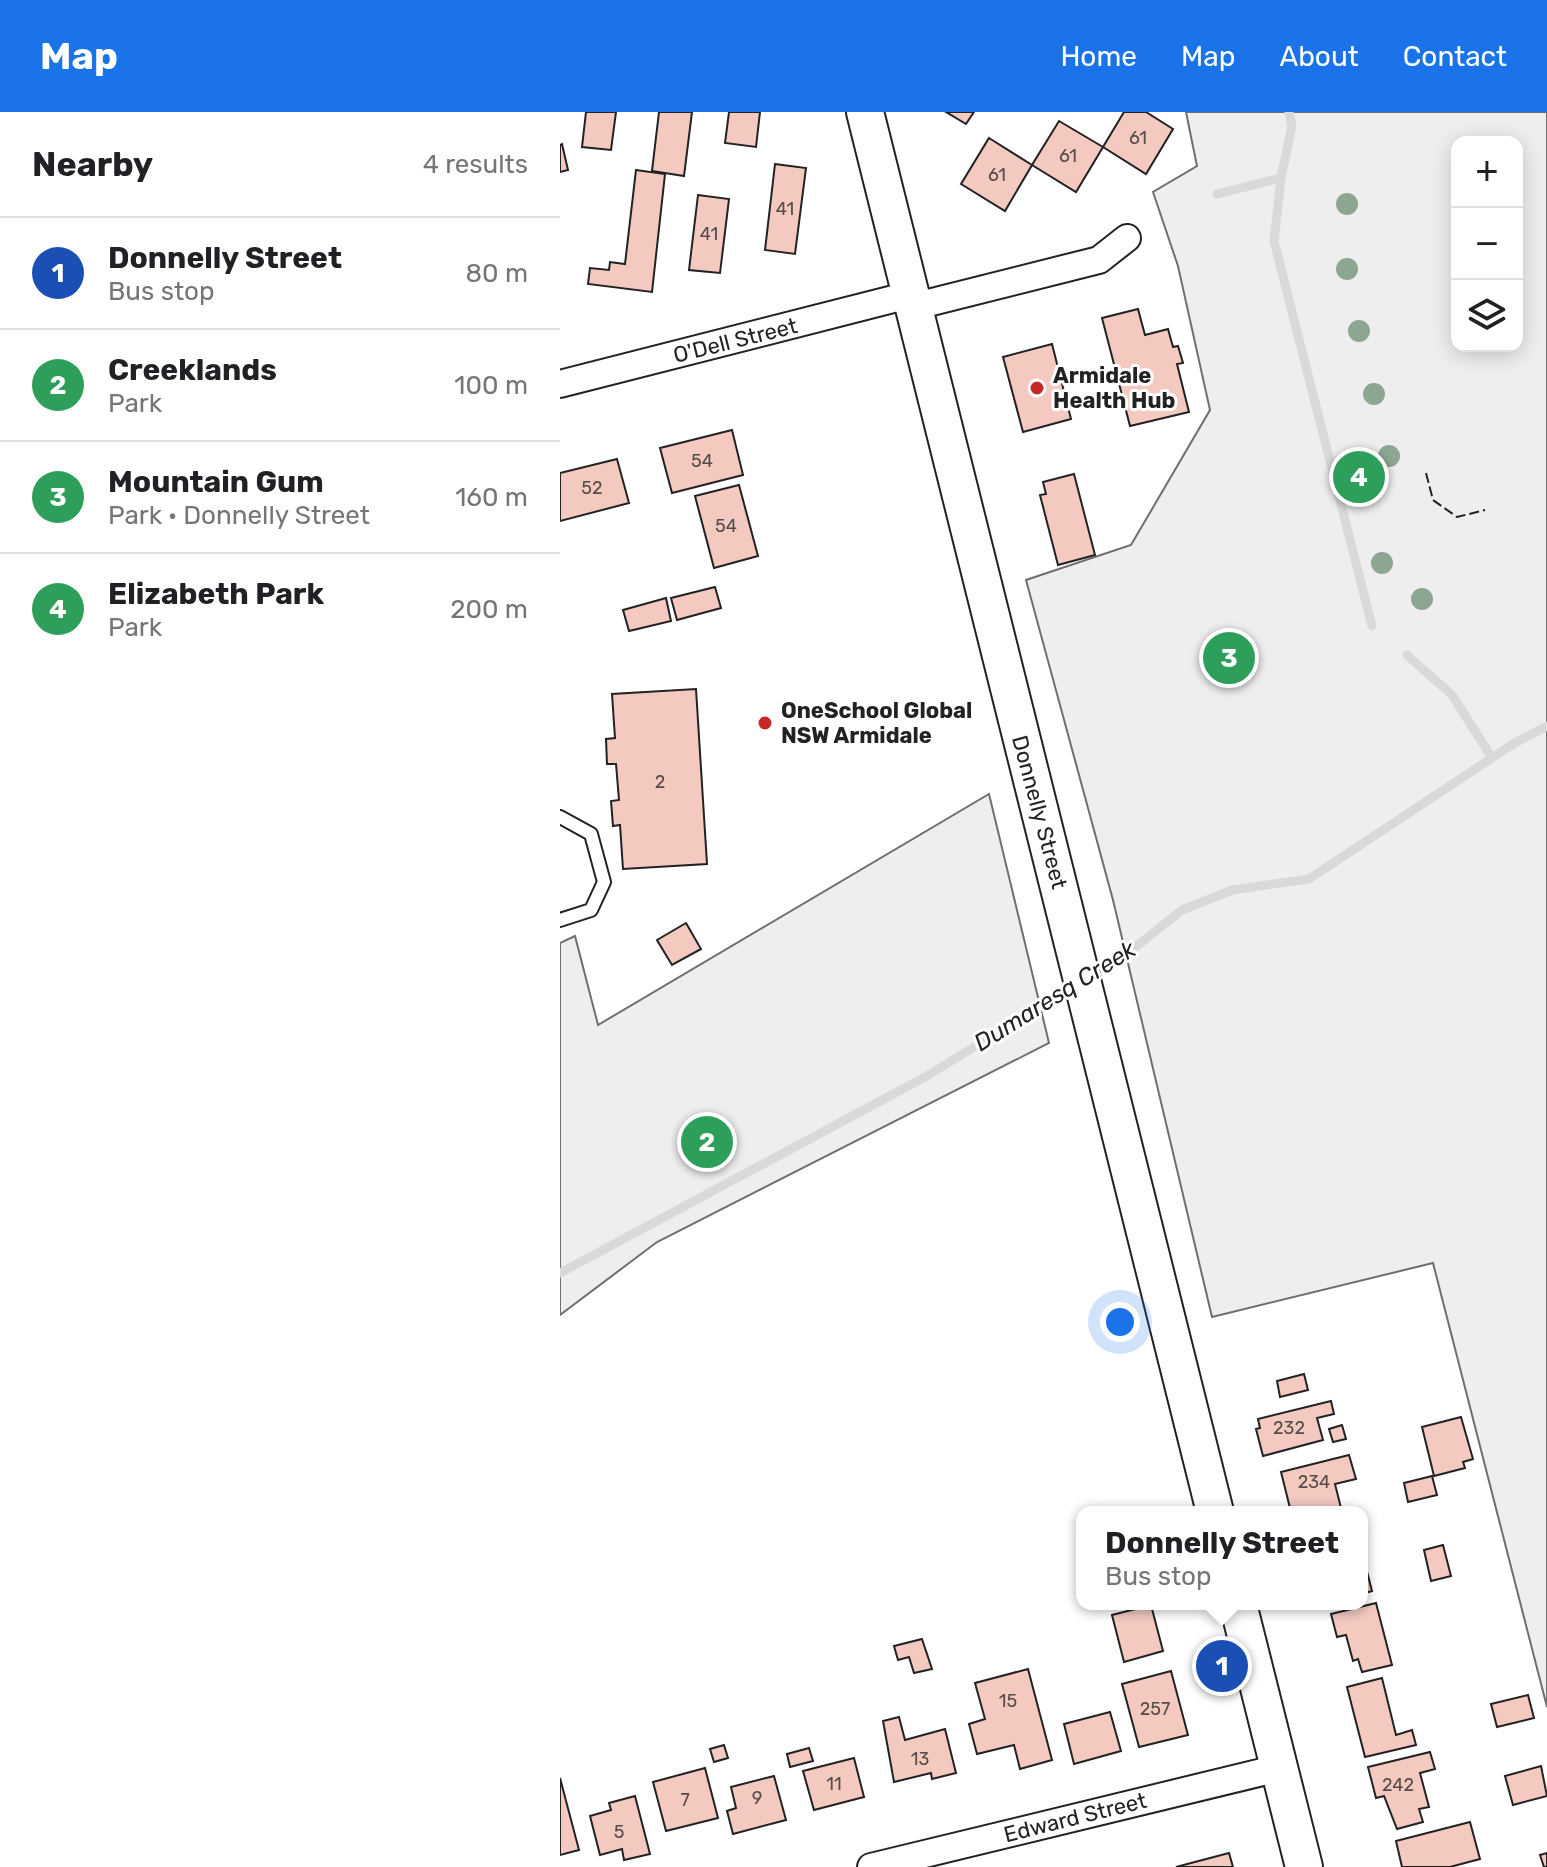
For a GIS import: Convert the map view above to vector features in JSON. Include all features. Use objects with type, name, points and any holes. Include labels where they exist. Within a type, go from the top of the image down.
[{"type":"street","name":"Donnelly Street","points":[[865,112],[1214,1506]]},
{"type":"street","name":"O'Dell Street","points":[[560,384],[1099,260],[1127,238]]},
{"type":"street","points":[[1240,1610],[1304,1867]]},
{"type":"street","name":"Edward Street","points":[[871,1867],[1279,1768]]},
{"type":"lane","points":[[560,817],[591,834],[604,882],[591,910],[560,920]]},
{"type":"shaded area","points":[[1186,112],[1547,112],[1547,1707],[1433,1263],[1212,1317],[1113,900],[1026,580],[1131,545],[1210,410],[1178,266],[1153,192],[1197,166]]},
{"type":"shaded area","points":[[989,794],[1049,1043],[657,1242],[560,1315],[560,943],[575,936],[598,1025]]},
{"type":"building","points":[[586,112],[616,112],[611,150],[582,147]]},
{"type":"building","points":[[659,112],[692,112],[684,176],[652,171]]},
{"type":"building","points":[[729,112],[760,112],[756,147],[725,143]]},
{"type":"building","points":[[946,112],[974,112],[966,124]]},
{"type":"building","points":[[1124,112],[1146,112],[1173,129],[1146,174],[1103,147]]},
{"type":"building","points":[[1059,121],[1103,147],[1076,192],[1032,165]]},
{"type":"building","points":[[989,138],[1032,165],[1005,211],[961,184]]},
{"type":"building","points":[[560,145],[568,170],[560,172]]},
{"type":"building","points":[[775,164],[806,168],[795,254],[765,250]]},
{"type":"building","points":[[636,170],[665,174],[652,292],[588,284],[590,268],[609,270],[610,262],[625,264]]},
{"type":"building","points":[[698,195],[729,199],[720,273],[689,270]]},
{"type":"building","points":[[1138,309],[1145,335],[1168,329],[1173,347],[1178,346],[1183,363],[1177,364],[1189,412],[1130,426],[1102,318]]},
{"type":"building","name":"Armidale Health Hub","points":[[1052,344],[1071,419],[1023,432],[1003,357]]},
{"type":"building","points":[[732,430],[743,475],[672,493],[660,448]]},
{"type":"building","points":[[617,459],[629,503],[560,521],[560,473]]},
{"type":"building","points":[[1074,474],[1095,555],[1058,565],[1040,495],[1046,494],[1043,482]]},
{"type":"building","points":[[739,485],[758,556],[714,568],[695,496]]},
{"type":"building","points":[[715,587],[721,608],[677,620],[671,598]]},
{"type":"building","points":[[666,598],[671,621],[629,631],[623,610]]},
{"type":"building","points":[[696,689],[707,864],[623,869],[620,825],[613,826],[611,801],[619,800],[616,764],[607,764],[606,739],[615,738],[612,694]]},
{"type":"building","points":[[686,923],[701,949],[672,965],[657,940]]},
{"type":"building","points":[[1304,1374],[1308,1390],[1280,1397],[1277,1381]]},
{"type":"building","points":[[1331,1401],[1334,1414],[1317,1418],[1323,1440],[1263,1456],[1256,1429],[1260,1428],[1258,1419]]},
{"type":"building","points":[[1461,1417],[1473,1459],[1463,1462],[1465,1468],[1434,1476],[1422,1427]]},
{"type":"building","points":[[1342,1425],[1346,1439],[1333,1442],[1329,1429]]},
{"type":"building","points":[[1349,1455],[1356,1479],[1335,1484],[1340,1506],[1290,1506],[1281,1472]]},
{"type":"building","points":[[1432,1476],[1437,1495],[1408,1502],[1404,1483]]},
{"type":"building","points":[[1443,1545],[1451,1576],[1431,1581],[1424,1550]]},
{"type":"building","points":[[1376,1603],[1392,1665],[1362,1672],[1358,1659],[1353,1661],[1346,1635],[1337,1637],[1331,1614],[1368,1610],[1368,1605]]},
{"type":"building","points":[[1132,1610],[1152,1610],[1163,1651],[1124,1662],[1112,1615]]},
{"type":"building","points":[[922,1639],[932,1669],[914,1673],[909,1657],[898,1660],[894,1646]]},
{"type":"building","points":[[1028,1669],[1052,1760],[1020,1769],[1014,1745],[977,1754],[969,1724],[985,1719],[975,1683]]},
{"type":"building","points":[[1171,1671],[1188,1735],[1139,1747],[1122,1684]]},
{"type":"building","points":[[1382,1678],[1396,1735],[1412,1730],[1416,1745],[1365,1757],[1347,1687]]},
{"type":"building","points":[[1528,1695],[1534,1718],[1497,1727],[1491,1704]]},
{"type":"building","points":[[1110,1712],[1121,1751],[1074,1764],[1064,1724]]},
{"type":"building","points":[[899,1717],[905,1740],[945,1729],[956,1773],[932,1779],[931,1773],[894,1782],[883,1721]]},
{"type":"building","points":[[724,1745],[728,1758],[714,1762],[710,1749]]},
{"type":"building","points":[[809,1748],[813,1761],[790,1767],[787,1754]]},
{"type":"building","points":[[1430,1752],[1435,1769],[1420,1773],[1429,1807],[1419,1809],[1423,1822],[1397,1829],[1384,1796],[1376,1798],[1368,1767]]},
{"type":"building","points":[[854,1758],[864,1797],[814,1810],[803,1771]]},
{"type":"building","points":[[1541,1766],[1547,1796],[1513,1805],[1505,1776]]},
{"type":"building","points":[[705,1768],[718,1818],[666,1831],[653,1782]]},
{"type":"building","points":[[774,1776],[786,1820],[733,1834],[727,1811],[736,1808],[731,1787]]},
{"type":"building","points":[[560,1778],[579,1850],[560,1855]]},
{"type":"building","points":[[635,1796],[650,1854],[624,1860],[622,1849],[600,1855],[590,1816],[611,1810],[609,1803]]},
{"type":"building","points":[[1470,1822],[1480,1859],[1450,1867],[1402,1867],[1396,1841]]},
{"type":"building","points":[[1229,1853],[1233,1867],[1176,1867]]},
{"type":"building","points":[[1547,1853],[1547,1867],[1544,1867],[1540,1855]]},
{"type":"waterway","points":[[1289,112],[1292,126],[1281,178],[1274,241],[1372,626]]},
{"type":"waterway","points":[[1217,194],[1281,178]]},
{"type":"waterway","points":[[1407,655],[1452,695],[1492,758]]},
{"type":"waterway","name":"Dumaresq Creek","points":[[1090,976],[1133,949],[1182,910],[1232,890],[1309,879],[1513,744],[1547,726]]},
{"type":"waterway","name":"Dumaresq Creek","points":[[560,1273],[925,1077],[1074,986]]},
{"type":"fence","points":[[1426,473],[1433,500],[1457,517],[1485,510]]},
{"type":"place","name":"Armidale Health Hub","points":[[1037,388]]},
{"type":"place","name":"Elizabeth Park","points":[[1359,477]]},
{"type":"place","name":"Mountain Gum","points":[[1229,658]]},
{"type":"place","name":"OneSchool Global NSW Armidale","points":[[765,723]]},
{"type":"place","name":"Creeklands","points":[[707,1142]]},
{"type":"place","name":"Donnelly Street","points":[[1222,1666]]}]
